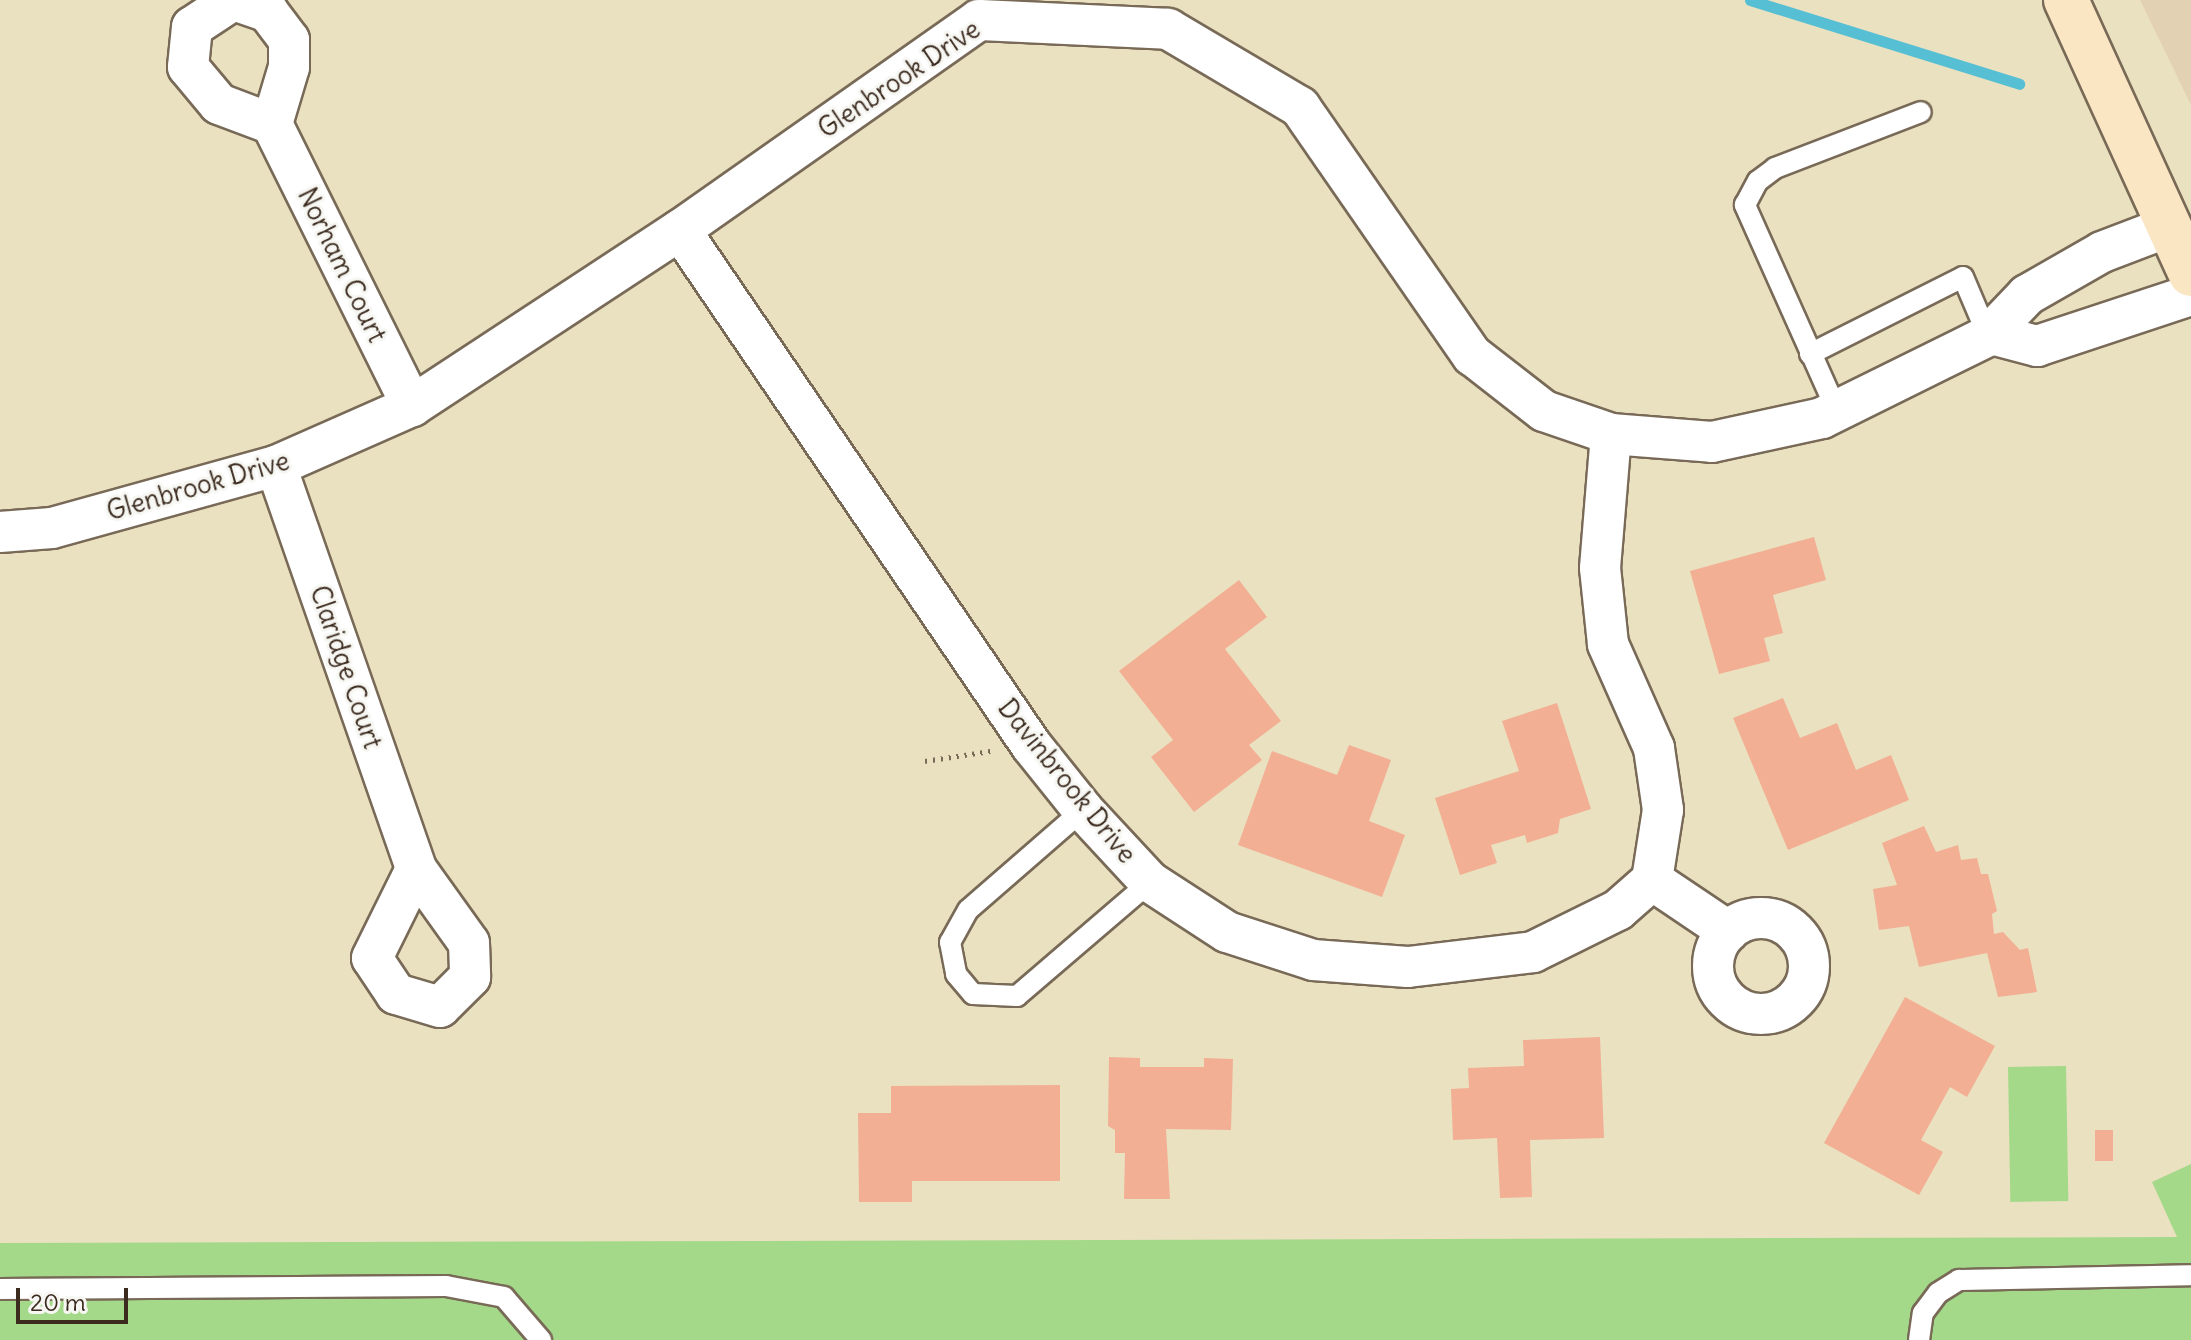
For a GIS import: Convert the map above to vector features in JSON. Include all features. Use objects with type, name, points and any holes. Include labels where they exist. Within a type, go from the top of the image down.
[{"type":"main road","points":[[2066,0],[2191,274]]},
{"type":"street","points":[[234,0],[268,12],[289,40],[289,67],[272,124],[219,104],[188,67],[192,27],[234,0]]},
{"type":"street","name":"Glenbrook Drive","points":[[0,532],[52,528],[276,466],[412,406],[680,230],[979,20],[1052,11],[1168,29],[1300,107],[1472,355],[1544,411],[1611,434],[1712,442],[1837,411],[1989,335],[2027,295],[2102,252],[2170,226]]},
{"type":"street","name":"Norham Court","points":[[272,124],[412,406]]},
{"type":"street","name":"Davinbrook Drive","points":[[680,230],[1031,745],[1083,810],[1150,882],[1227,932],[1313,960],[1408,967],[1533,952],[1618,910],[1652,880]]},
{"type":"street","points":[[1989,335],[2037,346],[2191,295]]},
{"type":"street","points":[[1611,434],[1600,568],[1608,644],[1654,748],[1663,810],[1652,880],[1728,931]]},
{"type":"street","name":"Claridge Court","points":[[276,466],[416,869]]},
{"type":"lane","points":[[1837,411],[1747,216],[1748,195],[1775,168],[1921,112]]},
{"type":"lane","points":[[1810,354],[1963,277],[1989,335]]},
{"type":"lane","points":[[1083,810],[968,910],[950,942],[956,974],[973,994],[1017,996],[1150,882]]},
{"type":"lane","points":[[1919,1340],[1923,1313],[1938,1293],[1959,1280],[2191,1275]]},
{"type":"lane","points":[[0,1289],[446,1286],[504,1297],[541,1340]]},
{"type":"path","points":[[925,761],[963,756]]},
{"type":"shaded area","points":[[2140,0],[2191,0],[2191,105]]},
{"type":"green space","points":[[2066,1066],[2068,1201],[2010,1202],[2008,1067]]},
{"type":"green space","points":[[2191,1164],[2191,1340],[0,1340],[0,1243],[2177,1237],[2152,1182]]},
{"type":"building","points":[[1814,537],[1826,580],[1773,595],[1783,633],[1764,638],[1770,661],[1719,674],[1690,571]]},
{"type":"building","points":[[1239,580],[1267,617],[1225,649],[1281,721],[1249,745],[1262,760],[1194,812],[1151,757],[1173,740],[1119,671]]},
{"type":"building","points":[[1783,698],[1800,738],[1837,723],[1856,770],[1891,755],[1909,800],[1788,850],[1733,718]]},
{"type":"building","points":[[1557,703],[1591,809],[1560,819],[1558,833],[1527,843],[1525,835],[1491,845],[1497,863],[1460,875],[1435,798],[1519,771],[1502,721]]},
{"type":"building","points":[[1349,745],[1391,760],[1369,821],[1405,835],[1382,897],[1238,845],[1272,751],[1337,775]]},
{"type":"building","points":[[1924,826],[1936,852],[1958,845],[1961,860],[1977,858],[1981,874],[1988,874],[1997,911],[1992,914],[1994,934],[2003,932],[2020,950],[2028,948],[2037,992],[1998,997],[1987,953],[1919,967],[1909,926],[1879,930],[1873,889],[1897,885],[1882,843]]},
{"type":"building","points":[[1905,997],[1995,1046],[1967,1097],[1950,1087],[1921,1140],[1943,1152],[1919,1195],[1824,1143]]},
{"type":"building","points":[[1600,1037],[1604,1138],[1530,1140],[1532,1197],[1500,1198],[1497,1138],[1453,1140],[1451,1089],[1469,1088],[1468,1068],[1524,1066],[1523,1040]]},
{"type":"building","points":[[1109,1057],[1140,1058],[1140,1067],[1204,1067],[1204,1058],[1233,1059],[1231,1130],[1166,1129],[1170,1199],[1124,1199],[1125,1153],[1115,1153],[1115,1130],[1108,1126]]},
{"type":"building","points":[[1060,1085],[1060,1181],[912,1181],[912,1202],[859,1202],[858,1113],[891,1113],[891,1086]]},
{"type":"building","points":[[2095,1130],[2113,1130],[2113,1161],[2095,1161]]},
{"type":"waterway","points":[[1750,0],[2019,84]]}]
